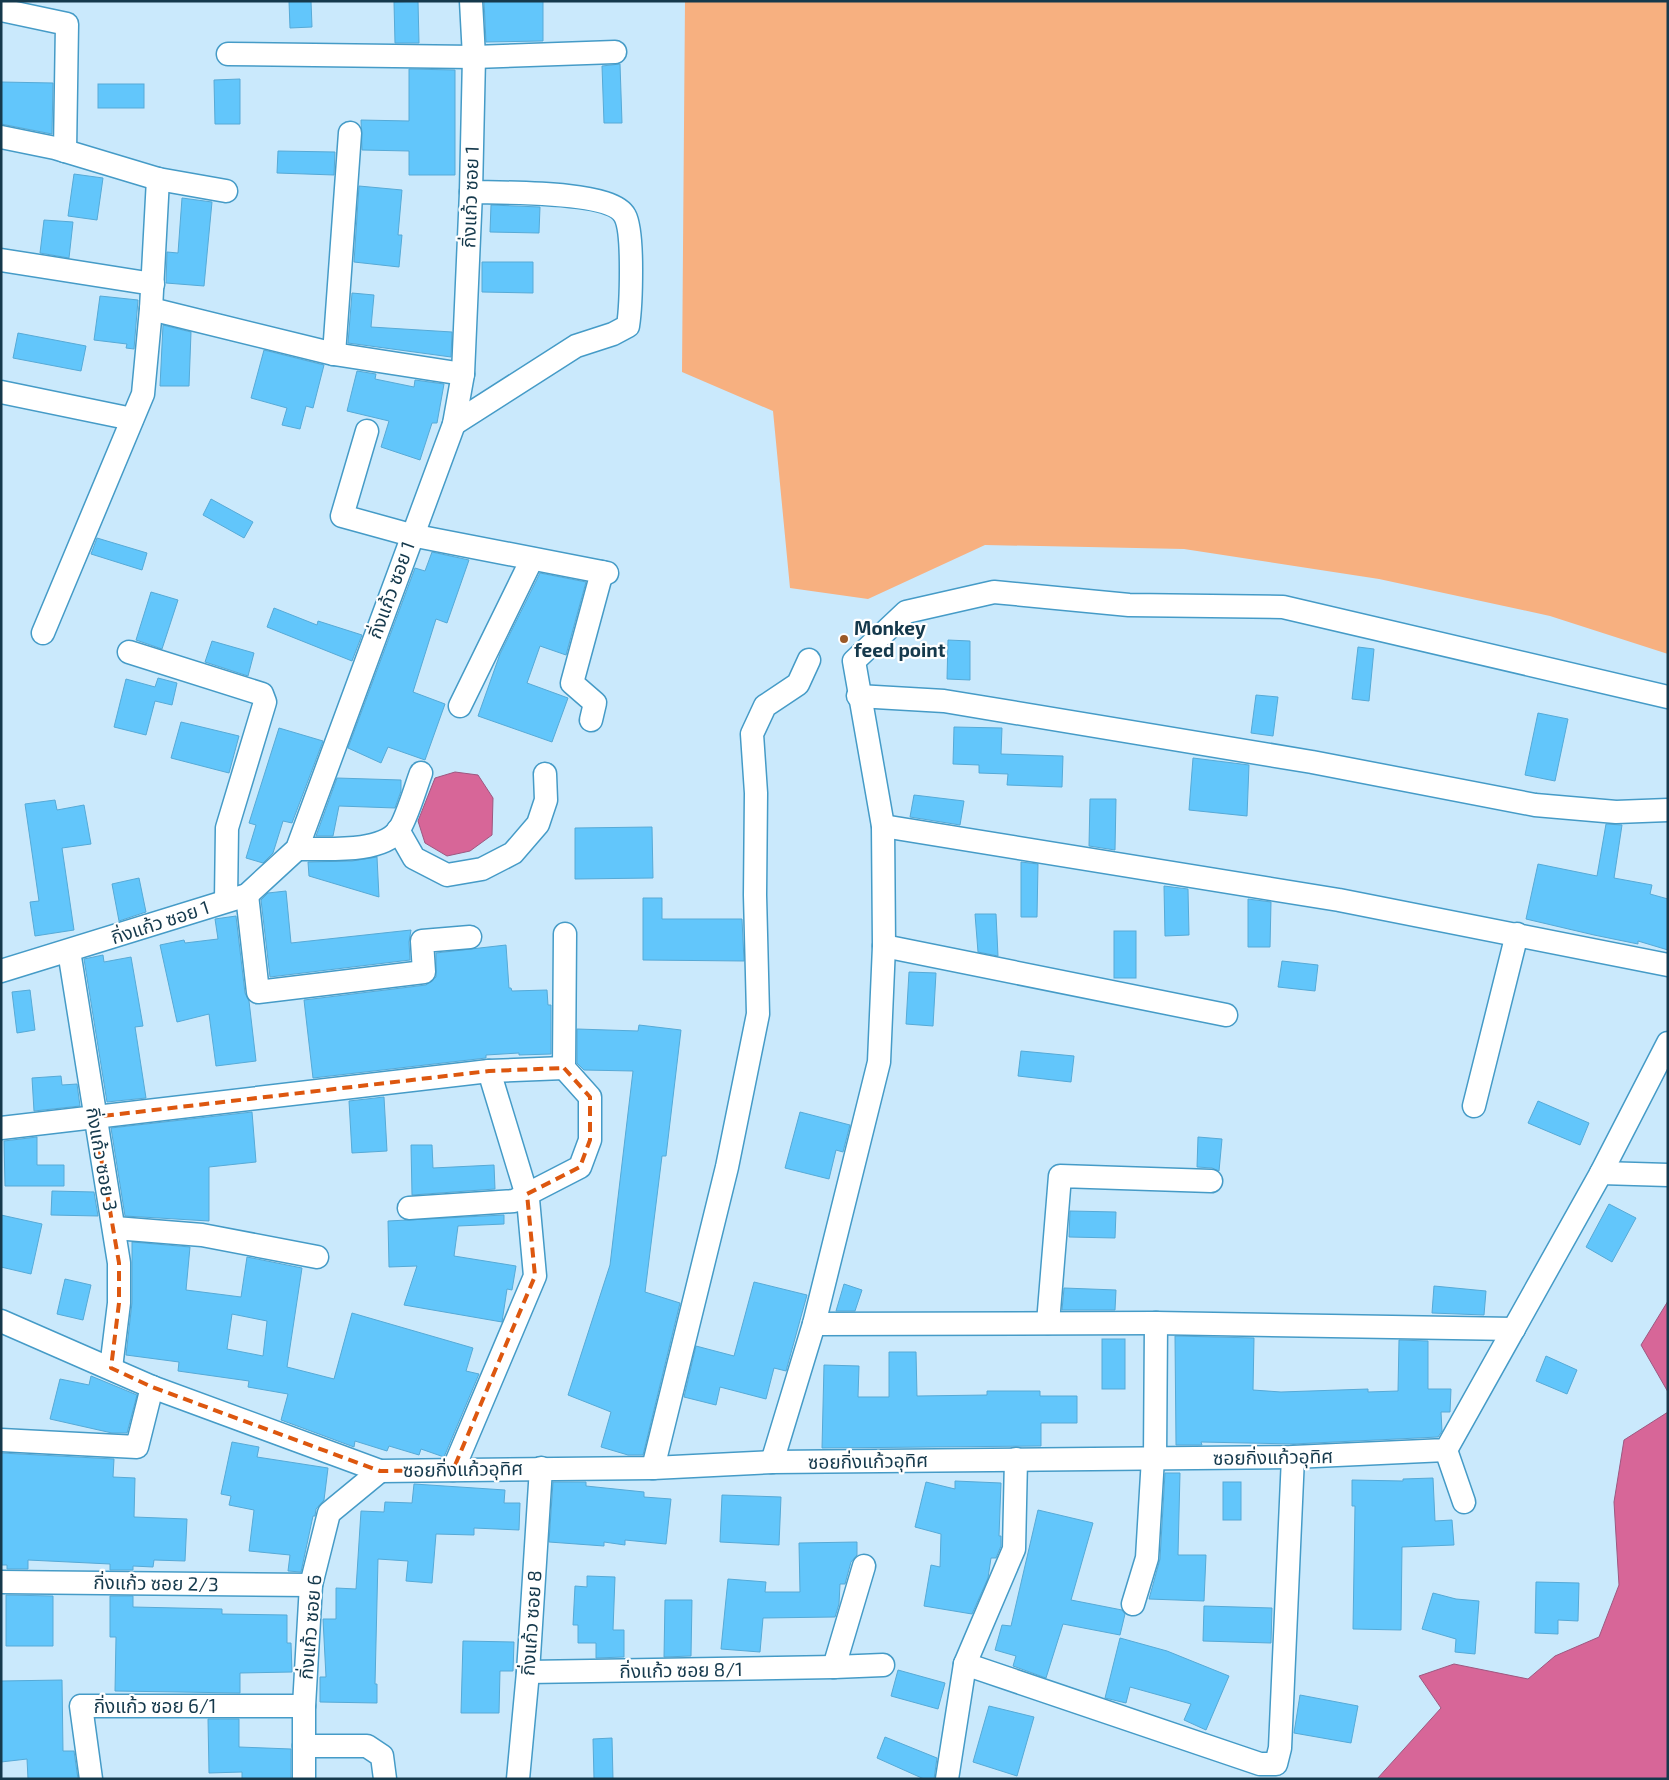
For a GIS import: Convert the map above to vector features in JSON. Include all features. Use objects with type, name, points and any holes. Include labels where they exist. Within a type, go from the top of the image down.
[{"type":"street","name":"กิ่งแก้ว ซอย 1","points":[[1,971],[69,952],[236,897],[297,849],[411,535],[454,424],[463,374],[471,192],[474,57],[471,1]]},
{"type":"street","points":[[1,10],[67,24],[65,151]]},
{"type":"street","points":[[228,54],[474,57],[615,52]]},
{"type":"street","points":[[334,354],[350,132]]},
{"type":"street","points":[[1,137],[65,151],[158,179],[226,191]]},
{"type":"street","points":[[43,633],[143,394],[153,284],[158,179]]},
{"type":"street","points":[[454,424],[576,346],[613,334],[628,326],[631,307],[629,232],[625,216],[612,204],[565,195],[471,192]]},
{"type":"street","points":[[1,260],[153,284]]},
{"type":"street","points":[[151,309],[334,354],[463,374]]},
{"type":"street","points":[[1,392],[132,419]]},
{"type":"street","points":[[367,431],[342,516],[411,535],[605,572],[572,683],[595,703],[591,720]]},
{"type":"street","points":[[460,706],[532,559]]},
{"type":"street","points":[[772,1462],[814,1324],[879,1062],[884,946],[883,826],[858,696],[854,661],[906,612],[994,592],[1128,605],[1283,607],[1668,697]]},
{"type":"street","points":[[129,652],[262,694],[265,702],[227,828],[236,897],[258,992],[424,972],[422,941],[470,937]]},
{"type":"street","points":[[654,1468],[728,1167],[758,1014],[755,895],[756,793],[752,734],[765,706],[798,684],[809,660]]},
{"type":"street","points":[[858,696],[944,701],[1312,762],[1535,805],[1616,812],[1668,810]]},
{"type":"street","points":[[297,849],[362,847],[383,841],[398,830],[421,773]]},
{"type":"street","points":[[398,830],[414,858],[447,875],[482,869],[513,853],[538,824],[546,800],[545,774]]},
{"type":"street","points":[[883,826],[1339,900],[1668,965]]},
{"type":"street","points":[[409,1208],[514,1200],[580,1167],[590,1140],[590,1097],[564,1068],[565,934]]},
{"type":"street","points":[[1474,1106],[1517,934]]},
{"type":"street","points":[[884,946],[1226,1015]]},
{"type":"street","name":"กิ่งแก้ว ซอย 3","points":[[69,952],[94,1117],[115,1228],[119,1303],[111,1368]]},
{"type":"street","points":[[1464,1502],[1446,1450],[1601,1173],[1668,1043]]},
{"type":"street","points":[[1,1128],[489,1071],[564,1068]]},
{"type":"street","points":[[453,1470],[535,1276],[526,1194],[489,1071]]},
{"type":"street","points":[[1601,1173],[1668,1176]]},
{"type":"street","points":[[1048,1323],[1060,1176],[1211,1181]]},
{"type":"street","points":[[115,1228],[202,1235],[317,1257]]},
{"type":"street","name":"ซอยกิ่งแก้วอุทิศ","points":[[1,1321],[152,1387],[380,1471],[654,1468],[772,1462],[1293,1458],[1446,1450]]},
{"type":"street","points":[[814,1324],[1156,1323],[1514,1329]]},
{"type":"street","points":[[1133,1604],[1147,1558],[1154,1458],[1156,1323]]},
{"type":"street","points":[[1,1440],[137,1447],[152,1387]]},
{"type":"street","points":[[965,1664],[1260,1764],[1276,1764],[1279,1753],[1293,1458]]},
{"type":"street","points":[[947,1779],[965,1664],[1014,1549],[1016,1459]]},
{"type":"street","name":"กิ่งแก้ว ซอย 8","points":[[518,1779],[528,1672],[541,1468]]},
{"type":"street","name":"กิ่งแก้ว ซอย 6","points":[[304,1779],[304,1706],[311,1585],[329,1513],[380,1471]]},
{"type":"street","points":[[834,1667],[864,1566]]},
{"type":"street","name":"กิ่งแก้ว ซอย 2/3","points":[[1,1582],[311,1585]]},
{"type":"street","name":"กิ่งแก้ว ซอย 8/1","points":[[528,1672],[883,1665]]},
{"type":"street","name":"กิ่งแก้ว ซอย 6/1","points":[[91,1779],[81,1706],[304,1706]]},
{"type":"street","points":[[304,1746],[366,1746],[382,1756],[385,1779]]},
{"type":"highlighted area","points":[[564,1068],[590,1097],[590,1140],[580,1167],[527,1194],[535,1276],[453,1470],[380,1471],[152,1387],[111,1368],[119,1303],[119,1263],[94,1117],[489,1071]]},
{"type":"shaded area","points":[[685,1],[1668,1],[1668,654],[1550,616],[1379,579],[1184,549],[985,545],[868,599],[790,588],[773,411],[682,372]]},
{"type":"shaded area","points":[[455,772],[478,775],[493,798],[492,835],[470,851],[447,856],[425,843],[418,821],[435,778]]},
{"type":"shaded area","points":[[1668,1301],[1668,1392],[1641,1345]]},
{"type":"shaded area","points":[[1668,1412],[1668,1779],[1377,1779],[1441,1708],[1419,1676],[1454,1664],[1528,1679],[1555,1656],[1599,1637],[1619,1585],[1614,1502],[1624,1440]]},
{"type":"building","points":[[289,1],[311,1],[312,27],[290,28]]},
{"type":"building","points":[[418,1],[419,43],[395,43],[394,2]]},
{"type":"building","points":[[484,1],[543,1],[543,41],[486,42]]},
{"type":"building","points":[[620,64],[622,123],[604,123],[602,66]]},
{"type":"building","points":[[409,69],[455,70],[455,175],[409,175],[409,151],[362,150],[361,120],[409,121]]},
{"type":"building","points":[[240,79],[240,124],[215,124],[214,80]]},
{"type":"building","points":[[1,82],[53,83],[52,134],[1,124]]},
{"type":"building","points":[[98,84],[144,84],[144,108],[98,108]]},
{"type":"building","points":[[278,151],[335,152],[334,175],[277,173]]},
{"type":"building","points":[[74,174],[103,178],[97,220],[68,216]]},
{"type":"building","points":[[359,186],[402,190],[398,235],[402,235],[399,267],[354,262]]},
{"type":"building","points":[[182,198],[212,202],[204,286],[166,283],[167,252],[178,253]]},
{"type":"building","points":[[491,205],[540,207],[539,233],[490,232]]},
{"type":"building","points":[[44,220],[73,222],[69,258],[40,253]]},
{"type":"building","points":[[482,262],[533,262],[533,293],[482,292]]},
{"type":"building","points":[[352,293],[374,295],[371,327],[452,332],[451,357],[348,343]]},
{"type":"building","points":[[100,296],[138,300],[134,349],[126,348],[127,344],[94,340]]},
{"type":"building","points":[[163,325],[191,332],[189,386],[160,386]]},
{"type":"building","points":[[18,333],[86,346],[81,371],[13,358]]},
{"type":"building","points":[[264,350],[324,365],[313,408],[306,406],[300,429],[282,425],[287,408],[251,398]]},
{"type":"building","points":[[357,371],[376,374],[375,379],[414,387],[415,380],[444,384],[437,423],[432,423],[420,460],[381,447],[389,421],[347,411]]},
{"type":"building","points":[[211,499],[253,522],[244,538],[203,515]]},
{"type":"building","points":[[97,538],[147,553],[142,570],[91,554]]},
{"type":"building","points":[[432,552],[469,560],[447,623],[436,619],[413,692],[445,704],[425,760],[388,747],[381,763],[348,748],[415,568],[425,571]]},
{"type":"building","points":[[540,573],[586,582],[566,655],[540,646],[527,683],[568,698],[552,742],[478,716],[500,654]]},
{"type":"building","points":[[151,592],[178,600],[162,649],[136,640]]},
{"type":"building","points":[[274,608],[317,625],[318,621],[362,635],[352,661],[267,627]]},
{"type":"building","points":[[948,640],[970,641],[970,680],[947,679]]},
{"type":"building","points":[[212,641],[254,653],[248,676],[205,662]]},
{"type":"building","points":[[1358,647],[1374,649],[1369,701],[1352,699]]},
{"type":"building","points":[[158,678],[177,683],[172,705],[155,701],[146,735],[114,727],[126,679],[155,687]]},
{"type":"building","points":[[1256,695],[1278,697],[1273,736],[1251,733]]},
{"type":"building","points":[[1538,713],[1568,719],[1555,781],[1525,775]]},
{"type":"building","points":[[181,722],[239,736],[229,773],[171,758]]},
{"type":"building","points":[[954,727],[1002,728],[1001,754],[1063,756],[1062,787],[1007,785],[1008,774],[979,773],[979,765],[953,764]]},
{"type":"building","points":[[279,728],[323,741],[292,823],[283,821],[273,853],[263,863],[246,858],[256,825],[249,823]]},
{"type":"building","points":[[1193,758],[1249,765],[1247,816],[1189,810]]},
{"type":"building","points":[[337,778],[401,780],[401,791],[395,808],[339,806],[333,836],[316,836]]},
{"type":"building","points":[[914,795],[964,801],[960,825],[910,817]]},
{"type":"building","points":[[1090,799],[1116,799],[1115,850],[1089,846]]},
{"type":"building","points":[[55,800],[57,810],[84,805],[91,844],[62,848],[74,930],[35,936],[30,902],[39,901],[25,804]]},
{"type":"building","points":[[1606,824],[1622,825],[1614,878],[1652,885],[1650,894],[1668,899],[1668,950],[1638,941],[1638,944],[1526,919],[1538,864],[1597,876]]},
{"type":"building","points":[[652,827],[653,878],[575,879],[575,828]]},
{"type":"building","points":[[377,857],[379,897],[309,876],[308,862],[352,861]]},
{"type":"building","points":[[1021,862],[1038,864],[1037,917],[1021,917]]},
{"type":"building","points":[[139,878],[146,912],[119,921],[112,884]]},
{"type":"building","points":[[1164,886],[1188,889],[1189,935],[1165,936]]},
{"type":"building","points":[[286,891],[291,943],[411,930],[409,942],[410,960],[270,977],[261,900],[268,893]]},
{"type":"building","points":[[643,898],[662,898],[662,919],[742,919],[744,961],[643,960]]},
{"type":"building","points":[[1248,899],[1271,902],[1270,947],[1248,947]]},
{"type":"building","points":[[975,914],[996,914],[998,956],[978,952]]},
{"type":"building","points":[[236,916],[245,993],[249,1001],[256,1061],[216,1066],[209,1014],[177,1022],[160,945],[184,940],[185,943],[218,939],[215,919]]},
{"type":"building","points":[[1114,931],[1136,931],[1136,978],[1114,978]]},
{"type":"building","points":[[506,945],[509,988],[512,991],[547,990],[548,1005],[551,1005],[551,1054],[486,1055],[486,1058],[313,1078],[304,1000],[426,985],[436,977],[436,953]]},
{"type":"building","points":[[103,955],[104,962],[131,957],[143,1026],[135,1027],[146,1098],[107,1102],[84,959]]},
{"type":"building","points":[[1282,961],[1318,965],[1315,991],[1278,987]]},
{"type":"building","points":[[909,972],[936,973],[933,1026],[906,1024]]},
{"type":"building","points":[[30,990],[35,1030],[17,1033],[12,992]]},
{"type":"building","points":[[639,1025],[681,1030],[666,1156],[662,1156],[645,1292],[680,1303],[643,1455],[628,1455],[601,1447],[611,1412],[568,1395],[610,1265],[633,1071],[584,1070],[577,1063],[577,1029],[638,1031]]},
{"type":"building","points":[[1021,1051],[1074,1056],[1071,1082],[1018,1076]]},
{"type":"building","points":[[61,1076],[62,1085],[77,1084],[80,1106],[34,1111],[32,1078]]},
{"type":"building","points":[[384,1097],[387,1151],[352,1153],[349,1101]]},
{"type":"building","points":[[1538,1101],[1589,1123],[1580,1145],[1528,1123]]},
{"type":"building","points":[[252,1112],[256,1162],[209,1167],[209,1221],[125,1216],[111,1128]]},
{"type":"building","points":[[800,1112],[850,1125],[843,1152],[836,1150],[829,1179],[785,1168]]},
{"type":"building","points":[[37,1137],[37,1165],[64,1165],[64,1186],[5,1186],[4,1141]]},
{"type":"building","points":[[1198,1137],[1222,1139],[1219,1171],[1212,1168],[1197,1167]]},
{"type":"building","points":[[411,1145],[432,1145],[433,1168],[494,1165],[495,1189],[412,1195]]},
{"type":"building","points":[[52,1191],[94,1192],[98,1216],[51,1215]]},
{"type":"building","points":[[1609,1204],[1636,1218],[1612,1262],[1586,1247]]},
{"type":"building","points":[[1070,1211],[1116,1212],[1115,1238],[1069,1237]]},
{"type":"building","points":[[1,1215],[42,1224],[31,1274],[1,1267]]},
{"type":"building","points":[[504,1215],[504,1224],[458,1226],[454,1256],[516,1266],[512,1290],[507,1289],[502,1322],[404,1305],[417,1266],[389,1267],[388,1221]]},
{"type":"building","points":[[132,1242],[190,1247],[186,1290],[241,1297],[247,1257],[302,1268],[287,1367],[334,1379],[352,1313],[473,1348],[466,1371],[479,1374],[444,1457],[421,1449],[419,1455],[389,1446],[387,1451],[355,1441],[354,1447],[281,1420],[288,1394],[248,1387],[249,1381],[178,1371],[179,1362],[126,1355],[132,1303]],"holes":[[[232,1314],[267,1321],[263,1356],[227,1349]]]},
{"type":"building","points":[[65,1279],[91,1285],[83,1320],[57,1314]]},
{"type":"building","points":[[754,1282],[807,1295],[786,1371],[774,1368],[766,1399],[720,1387],[716,1405],[684,1397],[696,1346],[734,1356]]},
{"type":"building","points":[[844,1284],[862,1290],[855,1311],[836,1311]]},
{"type":"building","points":[[1434,1286],[1486,1291],[1484,1315],[1432,1313]]},
{"type":"building","points":[[1064,1288],[1116,1290],[1115,1310],[1062,1310]]},
{"type":"building","points":[[1175,1336],[1254,1338],[1253,1390],[1281,1392],[1368,1389],[1368,1392],[1398,1391],[1399,1340],[1428,1341],[1428,1389],[1451,1389],[1450,1412],[1441,1412],[1442,1431],[1438,1437],[1293,1444],[1201,1442],[1202,1445],[1176,1445]]},
{"type":"building","points":[[1102,1339],[1125,1339],[1125,1389],[1102,1389]]},
{"type":"building","points":[[889,1352],[916,1352],[917,1396],[987,1395],[987,1391],[1040,1391],[1040,1396],[1077,1396],[1077,1423],[1041,1423],[1041,1446],[822,1448],[824,1365],[859,1366],[858,1397],[889,1397]]},
{"type":"building","points":[[1546,1356],[1577,1370],[1567,1394],[1536,1381]]},
{"type":"building","points":[[91,1376],[137,1395],[127,1433],[112,1433],[50,1419],[60,1379],[89,1385]]},
{"type":"building","points":[[232,1442],[259,1447],[257,1457],[328,1468],[324,1500],[316,1509],[315,1516],[313,1516],[301,1572],[288,1571],[290,1555],[249,1551],[254,1510],[229,1505],[231,1496],[221,1494]]},
{"type":"building","points":[[1,1453],[114,1459],[113,1477],[135,1478],[134,1517],[187,1519],[185,1561],[154,1560],[153,1567],[133,1566],[133,1570],[110,1570],[110,1564],[28,1560],[28,1569],[7,1569],[7,1565],[1,1565]]},
{"type":"building","points":[[1165,1473],[1180,1473],[1178,1555],[1206,1555],[1204,1601],[1149,1599],[1160,1559]]},
{"type":"building","points":[[1433,1478],[1435,1521],[1452,1520],[1454,1545],[1402,1547],[1401,1630],[1353,1629],[1355,1506],[1352,1506],[1352,1480],[1403,1481],[1403,1479]]},
{"type":"building","points":[[955,1481],[1001,1483],[999,1536],[1001,1536],[1001,1546],[996,1558],[991,1558],[988,1578],[972,1614],[924,1606],[931,1565],[940,1567],[941,1534],[915,1527],[926,1482],[955,1489]]},
{"type":"building","points":[[553,1482],[586,1482],[586,1486],[644,1492],[644,1497],[671,1499],[666,1544],[625,1540],[625,1545],[604,1542],[604,1546],[549,1542]]},
{"type":"building","points":[[1223,1482],[1241,1482],[1241,1520],[1223,1520]]},
{"type":"building","points":[[414,1484],[505,1490],[504,1503],[520,1503],[519,1530],[474,1528],[474,1535],[436,1534],[432,1583],[406,1581],[408,1561],[378,1559],[375,1684],[377,1684],[377,1703],[320,1702],[320,1677],[326,1677],[323,1619],[336,1619],[336,1588],[356,1589],[361,1511],[384,1512],[385,1502],[412,1503]]},
{"type":"building","points":[[722,1495],[781,1497],[779,1545],[720,1542]]},
{"type":"building","points":[[1038,1510],[1093,1523],[1071,1600],[1122,1610],[1125,1614],[1120,1635],[1063,1624],[1046,1678],[1013,1666],[1016,1656],[995,1650],[1002,1625],[1011,1626]]},
{"type":"building","points":[[857,1542],[857,1555],[851,1562],[845,1584],[840,1584],[839,1604],[835,1617],[763,1618],[760,1652],[721,1649],[728,1579],[766,1582],[765,1592],[800,1592],[799,1543]]},
{"type":"building","points":[[587,1576],[615,1577],[613,1630],[624,1630],[624,1657],[596,1658],[596,1643],[578,1643],[578,1625],[573,1625],[575,1586],[587,1587]]},
{"type":"building","points":[[1536,1582],[1579,1583],[1578,1621],[1558,1620],[1558,1634],[1535,1633]]},
{"type":"building","points":[[1433,1593],[1456,1599],[1479,1601],[1475,1654],[1455,1652],[1456,1639],[1422,1629]]},
{"type":"building","points":[[6,1595],[53,1596],[53,1646],[6,1646]]},
{"type":"building","points":[[110,1596],[133,1596],[133,1607],[222,1609],[222,1614],[287,1615],[287,1643],[291,1643],[292,1672],[240,1673],[240,1693],[115,1691],[116,1637],[110,1637]]},
{"type":"building","points":[[665,1600],[692,1600],[691,1656],[664,1657]]},
{"type":"building","points":[[1204,1606],[1272,1608],[1271,1643],[1203,1641]]},
{"type":"building","points":[[1120,1638],[1167,1651],[1229,1676],[1206,1730],[1184,1720],[1191,1704],[1130,1687],[1126,1703],[1105,1698]]},
{"type":"building","points":[[463,1641],[514,1642],[513,1671],[500,1671],[499,1713],[461,1713]]},
{"type":"building","points":[[898,1670],[945,1683],[938,1709],[891,1696]]},
{"type":"building","points":[[62,1680],[63,1751],[74,1751],[78,1779],[28,1779],[27,1759],[1,1762],[1,1681]]},
{"type":"building","points":[[1300,1695],[1358,1706],[1351,1743],[1294,1733]]},
{"type":"building","points":[[989,1706],[1034,1717],[1017,1776],[973,1762]]},
{"type":"building","points":[[208,1719],[239,1719],[239,1747],[291,1749],[291,1779],[242,1779],[242,1772],[209,1773]]},
{"type":"building","points":[[885,1737],[937,1758],[934,1779],[924,1779],[877,1758]]},
{"type":"building","points":[[612,1738],[613,1779],[594,1779],[593,1739]]},
{"type":"place","name":"Monkey feed point","points":[[844,639]]}]
